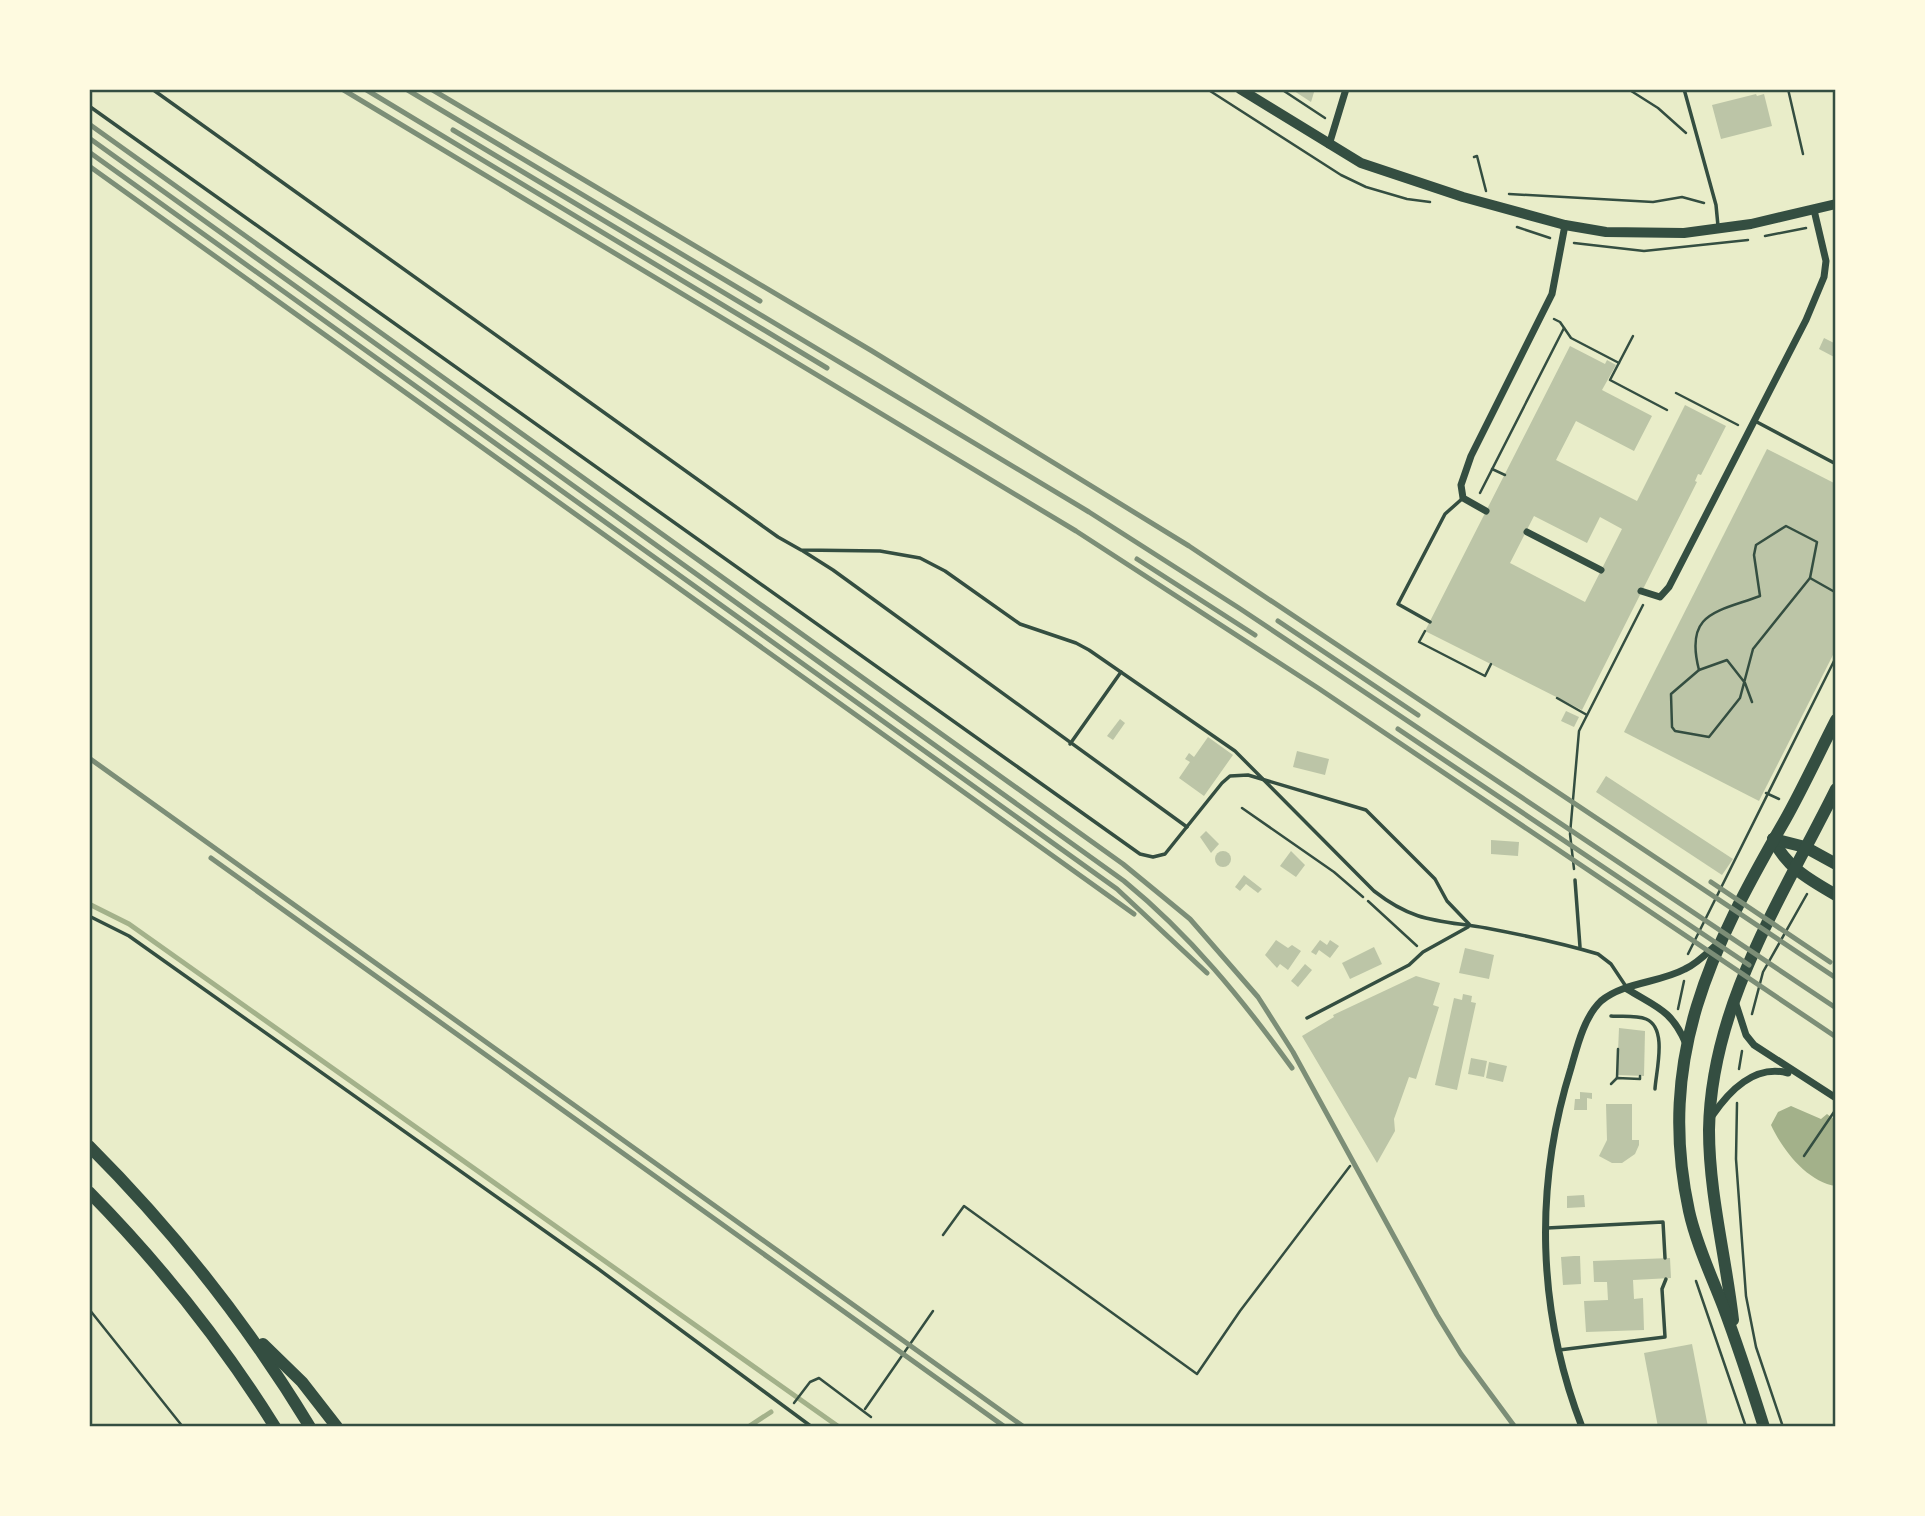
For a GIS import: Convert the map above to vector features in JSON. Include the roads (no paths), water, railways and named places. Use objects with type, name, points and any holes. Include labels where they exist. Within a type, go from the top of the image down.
[{"type":"main road","points":[[1240,89],[1329,145],[1394,175],[1564,225],[1641,234],[1718,229],[1836,204]]},
{"type":"main road","points":[[1764,1427],[1690,1213],[1679,1141],[1680,1088],[1686,1046],[1699,993],[1719,943],[1836,720]]},
{"type":"main road","points":[[1735,1338],[1713,1195],[1710,1119],[1716,1062],[1734,998],[1805,847],[1836,789]]},
{"type":"main road","points":[[1773,839],[1805,847],[1836,864]]},
{"type":"main road","points":[[1773,839],[1779,852],[1795,869],[1836,895]]},
{"type":"main road","points":[[89,1146],[152,1214],[241,1323],[310,1427]]},
{"type":"main road","points":[[89,1192],[176,1289],[228,1356],[275,1427]]},
{"type":"main road","points":[[241,1323],[302,1382],[337,1427]]},
{"type":"street","points":[[1329,145],[1346,89]]},
{"type":"street","points":[[1645,593],[1660,597],[1669,587],[1806,320],[1824,277],[1826,261],[1814,210]]},
{"type":"street","points":[[1486,511],[1463,498],[1461,485],[1471,456],[1552,294],[1564,225]]},
{"type":"street","points":[[1527,532],[1601,570]]},
{"type":"street","points":[[1582,1427],[1559,1350],[1550,1308],[1544,1228],[1553,1135],[1577,1046],[1593,1011],[1602,1000],[1686,969],[1719,943]]},
{"type":"street","points":[[1627,989],[1665,1010],[1676,1023],[1686,1046]]},
{"type":"street","points":[[1734,998],[1746,1035],[1763,1053],[1836,1098]]},
{"type":"street","points":[[1710,1119],[1737,1086],[1770,1072],[1782,1071],[1804,1079]]},
{"type":"lane","points":[[152,89],[757,523],[833,570],[1187,827]]},
{"type":"lane","points":[[1684,89],[1716,205],[1718,229]]},
{"type":"lane","points":[[89,106],[1140,855],[1153,857],[1165,854],[1230,776],[1248,775],[1366,810],[1435,879],[1447,901],[1470,926]]},
{"type":"lane","points":[[1753,420],[1836,464]]},
{"type":"lane","points":[[1429,621],[1398,604],[1445,514],[1463,498]]},
{"type":"lane","points":[[801,550],[880,551],[920,558],[945,570],[1020,625],[1076,643],[1235,751],[1359,876],[1396,909],[1443,924],[1470,926],[1580,948],[1603,958],[1627,989]]},
{"type":"lane","points":[[1070,744],[1122,672]]},
{"type":"lane","points":[[1575,880],[1580,948]]},
{"type":"lane","points":[[89,916],[129,936],[575,1253],[812,1427]]},
{"type":"lane","points":[[1307,1018],[1409,965],[1423,952],[1470,926]]},
{"type":"lane","points":[[1611,1016],[1644,1018],[1654,1026],[1659,1043],[1655,1089]]},
{"type":"lane","points":[[1544,1228],[1663,1222],[1665,1258]]},
{"type":"lane","points":[[1559,1350],[1665,1337],[1662,1289],[1666,1279]]},
{"type":"waterway","points":[[89,904],[129,924],[839,1427]]},
{"type":"waterway","points":[[748,1427],[771,1412]]},
{"type":"railway","points":[[342,89],[1076,531],[1318,688],[1836,1037]]},
{"type":"railway","points":[[365,89],[827,368]]},
{"type":"railway","points":[[406,89],[760,301]]},
{"type":"railway","points":[[431,89],[872,351],[1189,546],[1836,978]]},
{"type":"railway","points":[[89,124],[1123,864],[1190,919],[1258,997],[1293,1052],[1437,1315],[1461,1354],[1515,1427]]},
{"type":"railway","points":[[453,130],[1089,512],[1239,608],[1836,1008]]},
{"type":"railway","points":[[89,138],[1124,881],[1171,923],[1214,969],[1292,1068]]},
{"type":"railway","points":[[89,152],[1117,889],[1207,973]]},
{"type":"railway","points":[[89,166],[1134,914]]},
{"type":"railway","points":[[1137,559],[1255,635]]},
{"type":"railway","points":[[1278,621],[1418,715]]},
{"type":"railway","points":[[1398,729],[1749,965]]},
{"type":"railway","points":[[89,758],[1024,1427]]},
{"type":"railway","points":[[211,858],[1005,1427]]},
{"type":"railway","points":[[1711,882],[1830,962]]}]
